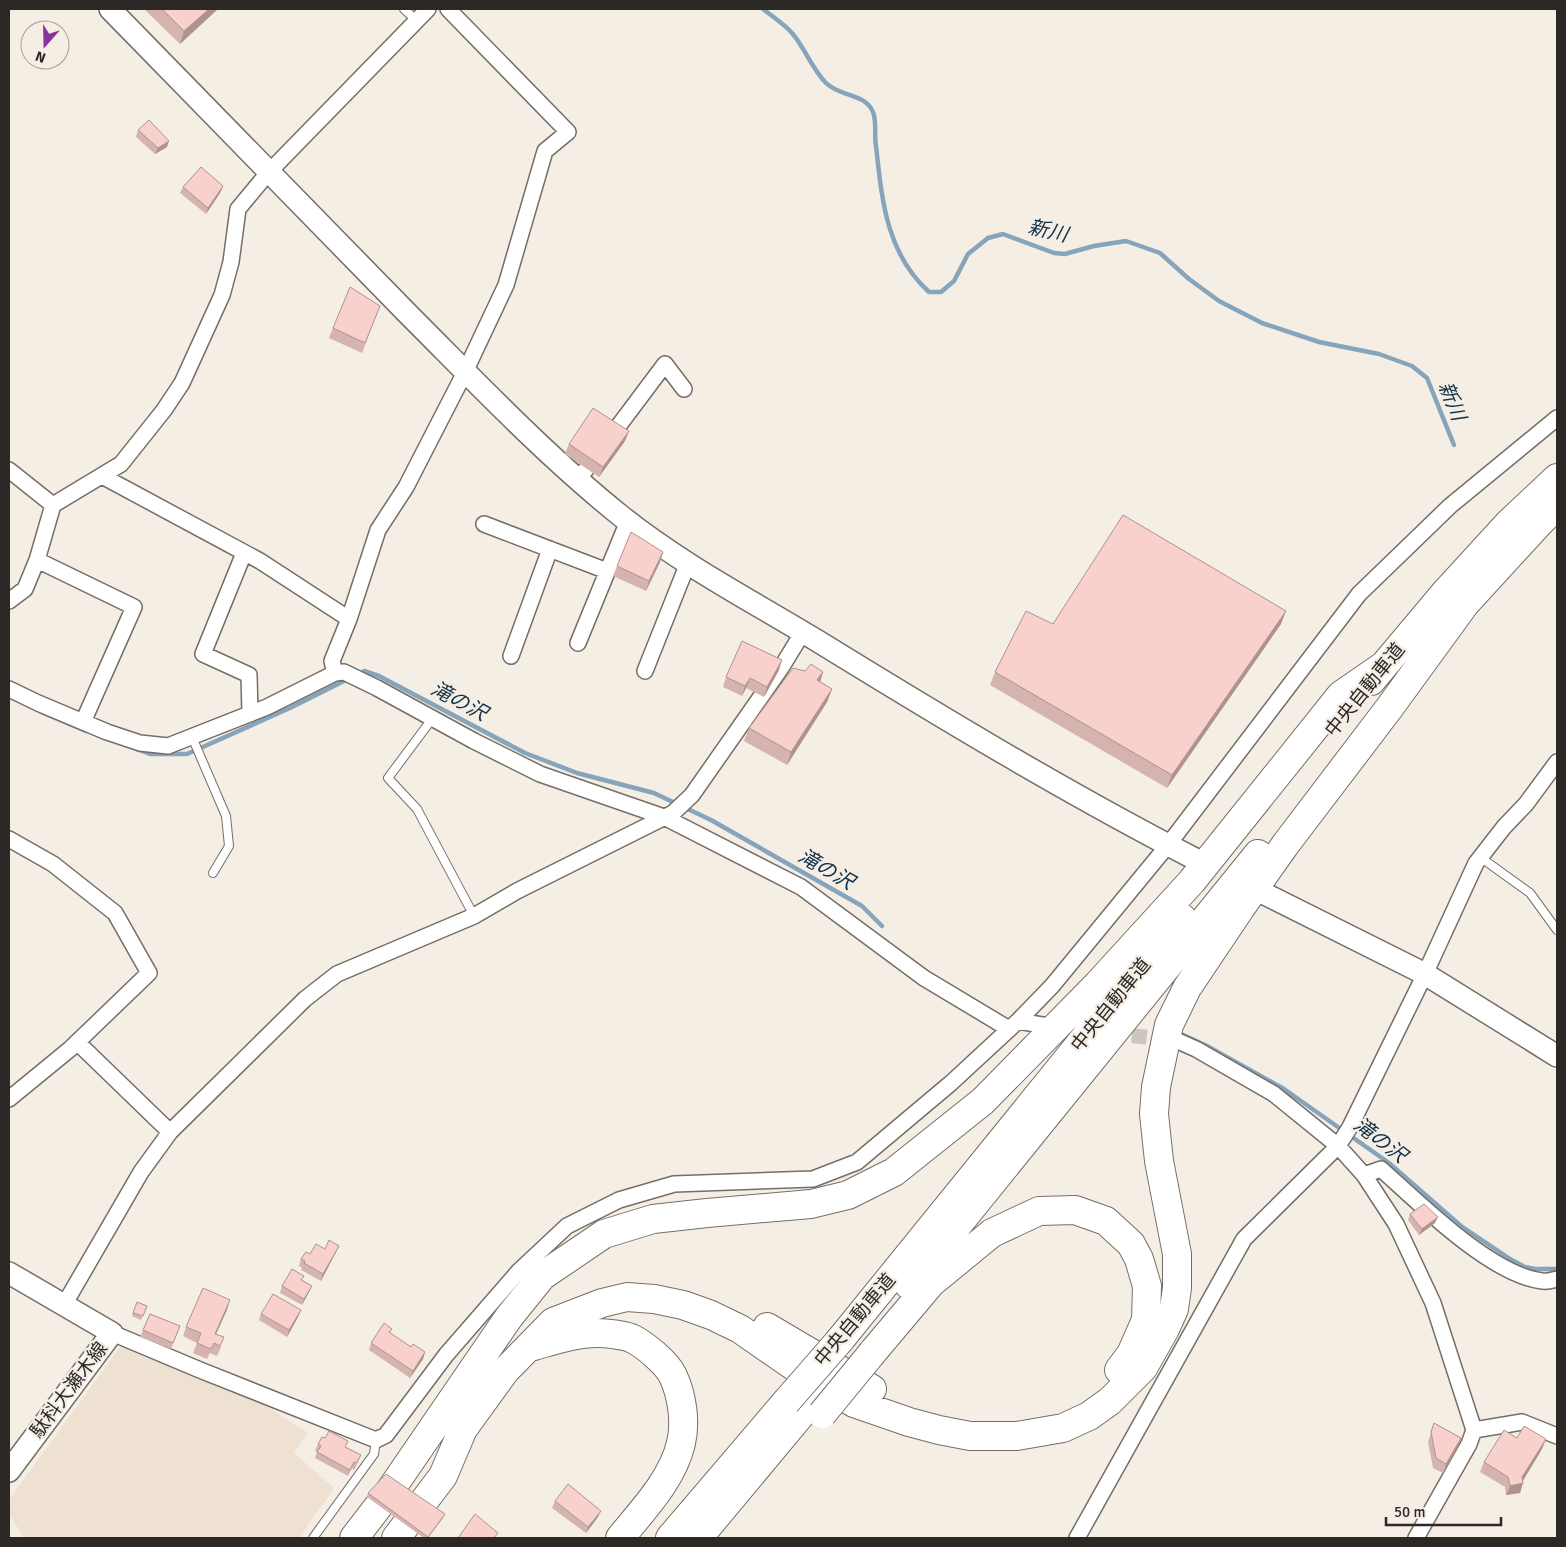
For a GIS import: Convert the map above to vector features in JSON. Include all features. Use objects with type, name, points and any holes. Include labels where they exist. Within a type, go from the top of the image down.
[{"type":"highway","name":"中央自動車道","points":[[856,1348],[1207,886],[1383,666],[1508,523],[1557,478]]},
{"type":"highway","name":"中央自動車道","points":[[698,1538],[856,1348],[1358,729],[1465,604],[1557,506]]},
{"type":"highway","points":[[396,1538],[443,1476],[463,1429],[505,1371],[553,1322],[602,1303],[627,1297],[654,1299],[683,1305],[711,1315],[740,1329],[802,1372],[854,1403],[939,1430],[970,1436],[1016,1436],[1054,1430],[1089,1416],[1110,1401],[1143,1368],[1174,1309],[1177,1288],[1177,1254],[1159,1161],[1154,1114],[1156,1087],[1169,1025],[1187,988],[1285,844],[1390,707],[1465,604]]},
{"type":"highway","points":[[354,1538],[387,1495],[509,1317],[542,1276],[604,1234],[653,1219],[811,1204],[848,1196],[894,1172],[983,1101],[1085,998],[1192,881],[1341,695],[1383,666]]},
{"type":"highway","points":[[509,1317],[548,1306],[582,1291],[620,1281],[638,1279],[654,1281],[712,1297],[762,1324],[867,1388],[942,1412],[991,1418],[1036,1416],[1058,1411],[1079,1402],[1115,1375],[1131,1354],[1146,1320],[1147,1286],[1139,1259],[1131,1244],[1106,1221],[1075,1210],[1040,1211],[992,1233],[955,1262],[856,1348],[805,1407],[714,1538]]},
{"type":"highway","points":[[530,1347],[566,1337],[598,1333],[630,1338],[653,1353],[672,1374],[682,1402],[682,1443],[661,1488],[620,1538]]},
{"type":"highway","name":"中央自動車道","points":[[670,1538],[805,1407]]},
{"type":"street","points":[[110,9],[268,173],[465,372],[578,480],[628,520],[688,563],[928,709],[1197,860]]},
{"type":"street","points":[[9,601],[25,589],[37,560],[53,505],[121,464],[164,410],[182,383],[222,295],[232,262],[238,209],[268,173],[428,9]]},
{"type":"street","points":[[448,9],[568,132],[545,151],[506,285],[465,372],[406,487],[378,530],[349,619],[332,661],[339,672],[362,681],[540,774],[668,815],[801,887],[924,978],[1014,1025],[1048,1026]]},
{"type":"street","points":[[578,480],[665,364],[684,388]]},
{"type":"street","points":[[112,1333],[376,1440],[386,1435],[446,1355],[518,1272],[567,1226],[619,1200],[674,1184],[813,1179],[858,1162],[952,1083],[1014,1025],[1052,986],[1168,845],[1359,594],[1450,506],[1557,418]]},
{"type":"street","points":[[9,470],[53,505]]},
{"type":"street","points":[[102,476],[244,553],[349,619]]},
{"type":"street","points":[[578,643],[628,520]]},
{"type":"street","points":[[484,524],[607,571]]},
{"type":"street","points":[[511,656],[550,549]]},
{"type":"street","points":[[244,553],[203,654],[249,675],[250,714]]},
{"type":"street","points":[[37,560],[134,607],[83,722]]},
{"type":"street","points":[[645,670],[688,563]]},
{"type":"street","points":[[64,1305],[141,1172],[170,1132],[306,1000],[337,974],[474,916],[517,890],[668,815],[688,800],[781,668],[803,632]]},
{"type":"street","points":[[9,689],[83,722],[140,743],[168,746],[192,739],[250,714],[339,672]]},
{"type":"street","points":[[1077,1538],[1244,1239],[1344,1137],[1425,974],[1476,863],[1504,827],[1526,804],[1557,762]]},
{"type":"street","points":[[9,839],[54,864],[115,913],[150,974],[77,1042],[9,1099]]},
{"type":"street","points":[[1265,894],[1425,974],[1557,1056]]},
{"type":"street","points":[[1178,1041],[1196,1048],[1344,1137],[1364,1175],[1396,1224],[1433,1303],[1474,1430],[1469,1444],[1416,1538]]},
{"type":"street","points":[[77,1042],[170,1132]]},
{"type":"street","points":[[1364,1175],[1381,1169],[1441,1222],[1488,1258],[1515,1273],[1543,1281],[1557,1279]]},
{"type":"street","name":"駄科大瀬木線","points":[[9,1273],[112,1333],[9,1471]]},
{"type":"street","points":[[1474,1430],[1522,1422],[1557,1436]]},
{"type":"lane","points":[[404,9],[416,20]]},
{"type":"lane","points":[[432,719],[388,778],[417,809],[474,916]]},
{"type":"lane","points":[[192,739],[226,816],[229,846],[213,873]]},
{"type":"lane","points":[[1480,857],[1530,893],[1557,930]]},
{"type":"lane","points":[[312,1538],[374,1454],[376,1440]]},
{"type":"shaded area","points":[[123,1345],[254,1398],[308,1433],[294,1453],[334,1488],[299,1538],[28,1538],[23,1536],[9,1514],[9,1500]]},
{"type":"building","points":[[162,9],[209,9],[184,31]]},
{"type":"building","points":[[149,120],[169,141],[158,148],[138,130]]},
{"type":"building","points":[[201,167],[223,186],[208,208],[183,187]]},
{"type":"building","points":[[350,287],[380,306],[365,343],[333,328]]},
{"type":"building","points":[[593,408],[629,431],[603,467],[569,444]]},
{"type":"building","points":[[1123,515],[1286,611],[1172,775],[995,672],[1026,611],[1053,624]]},
{"type":"building","points":[[631,532],[663,552],[649,581],[617,566]]},
{"type":"building","points":[[742,641],[782,660],[767,687],[750,678],[745,686],[726,677]]},
{"type":"building","points":[[811,664],[823,672],[817,680],[832,689],[791,752],[749,728],[793,668],[805,671]]},
{"type":"building","points":[[1424,1204],[1438,1217],[1422,1229],[1410,1214]]},
{"type":"building","points":[[329,1240],[339,1246],[323,1274],[304,1263],[305,1261],[301,1259],[306,1252],[310,1254],[316,1244],[325,1249]]},
{"type":"building","points":[[292,1269],[304,1276],[301,1280],[312,1286],[304,1299],[282,1286]]},
{"type":"building","points":[[203,1288],[230,1300],[215,1334],[224,1337],[220,1346],[214,1343],[211,1349],[197,1343],[201,1333],[186,1327]]},
{"type":"building","points":[[273,1294],[301,1310],[289,1330],[261,1314]]},
{"type":"building","points":[[137,1302],[147,1306],[143,1316],[133,1313]]},
{"type":"building","points":[[150,1314],[180,1326],[173,1343],[143,1330]]},
{"type":"building","points":[[384,1323],[392,1329],[389,1332],[411,1347],[413,1344],[425,1352],[413,1371],[371,1343]]},
{"type":"building","points":[[1434,1423],[1461,1438],[1446,1464],[1436,1458],[1431,1432]]},
{"type":"building","points":[[1524,1426],[1546,1439],[1522,1477],[1523,1483],[1510,1486],[1508,1477],[1484,1462],[1504,1430],[1517,1438]]},
{"type":"building","points":[[329,1431],[348,1441],[345,1447],[361,1455],[356,1463],[354,1462],[350,1470],[317,1452],[321,1446],[318,1444],[322,1437],[325,1438]]},
{"type":"building","points":[[386,1474],[445,1514],[428,1537],[368,1493]]},
{"type":"building","points":[[568,1484],[601,1511],[588,1527],[555,1501]]},
{"type":"building","points":[[475,1514],[498,1533],[494,1538],[458,1538]]},
{"type":"waterway","name":"新川","points":[[763,9],[792,33],[826,83],[838,91],[864,101],[873,112],[881,186],[889,225],[903,260],[929,292],[941,292],[954,281],[968,254],[988,238],[1003,234],[1054,253],[1065,254],[1094,246],[1126,241],[1160,253],[1189,279],[1219,301],[1262,323],[1319,342],[1379,354],[1412,366],[1427,378],[1454,445]]},
{"type":"waterway","name":"滝の沢","points":[[358,675],[364,671],[379,676],[525,753],[577,773],[654,793],[711,820],[862,906],[882,926]]},
{"type":"waterway","name":"滝の沢","points":[[136,749],[150,754],[187,754],[290,708],[348,679]]},
{"type":"waterway","name":"滝の沢","points":[[41,712],[86,731]]},
{"type":"waterway","name":"滝の沢","points":[[1181,1034],[1207,1046],[1284,1089],[1389,1163],[1461,1226],[1510,1259],[1525,1267],[1557,1269]]},
{"type":"tunnel","points":[[1197,860],[1251,887]]},
{"type":"tunnel","points":[[1109,1033],[1171,1040]]}]
